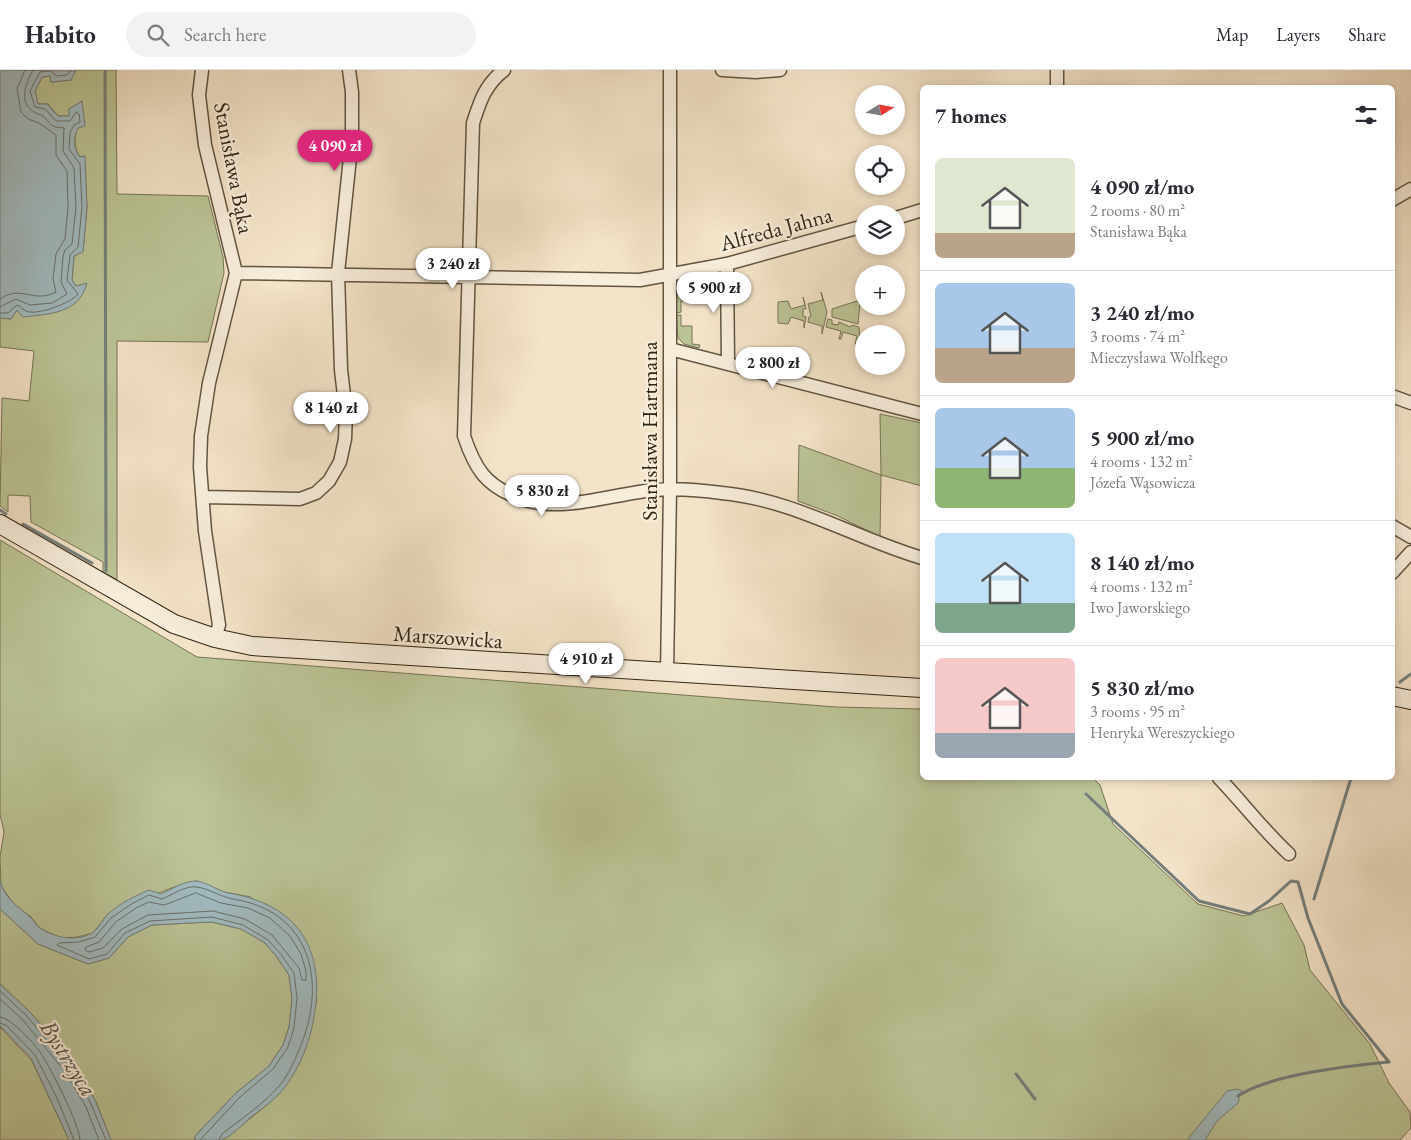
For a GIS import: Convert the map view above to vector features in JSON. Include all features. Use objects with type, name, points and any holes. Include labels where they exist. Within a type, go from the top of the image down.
[{"type":"street","name":"Stanisława Bąka","points":[[202,70],[200,95],[205,145],[236,273]]},
{"type":"street","points":[[203,497],[300,499],[316,493],[329,481],[340,462],[346,412],[341,370],[338,273],[352,138],[352,92],[349,70]]},
{"type":"street","points":[[504,70],[493,79],[482,95],[472,123],[464,436],[474,464],[493,485],[520,498],[550,504],[654,490],[723,492],[770,501],[807,512],[876,542],[920,557]]},
{"type":"street","name":"Stanisława Hartmana","points":[[667,673],[670,490],[668,276],[670,70]]},
{"type":"street","points":[[722,70],[756,72],[780,70]]},
{"type":"street","points":[[1057,70],[1058,85]]},
{"type":"street","points":[[1395,198],[1411,190]]},
{"type":"street","points":[[905,215],[920,211]]},
{"type":"street","name":"Alfreda Jahna","points":[[236,273],[338,273],[640,280],[727,264],[855,228]]},
{"type":"street","points":[[727,264],[728,363]]},
{"type":"street","points":[[215,638],[219,625],[200,467],[201,436],[209,383],[236,273]]},
{"type":"street","points":[[670,349],[920,413]]},
{"type":"street","points":[[1395,397],[1411,403]]},
{"type":"street","name":"Marszowicka","points":[[0,524],[174,624],[215,638],[252,646],[920,688]]},
{"type":"street","points":[[1395,528],[1411,537]]},
{"type":"street","points":[[1395,570],[1411,552]]},
{"type":"street","points":[[1395,697],[1411,700]]},
{"type":"street","points":[[1220,780],[1250,810],[1264,830],[1288,854]]},
{"type":"green space","points":[[75,70],[116,70],[117,194],[208,196],[223,257],[224,273],[208,342],[117,341],[117,580],[103,572],[103,562],[31,522],[30,496],[8,495],[8,512],[0,506],[2,398],[29,401],[34,351],[0,347],[0,318],[11,319],[17,310],[20,311],[87,284],[76,286],[72,280],[74,256],[83,251],[87,207],[84,156],[80,157],[75,145],[82,101],[69,109],[70,116],[58,116],[48,104],[38,104],[35,91],[42,77],[51,76],[51,82],[71,80]]},
{"type":"green space","points":[[698,278],[699,282],[692,283],[691,300],[681,301],[681,312],[676,313],[677,294],[681,285]]},
{"type":"green space","points":[[821,292],[827,312],[822,334],[822,326],[808,322],[811,316],[808,304],[823,300]]},
{"type":"green space","points":[[788,301],[791,309],[805,305],[806,309],[803,309],[803,316],[806,317],[804,328],[804,321],[791,317],[788,324],[778,323],[778,302]]},
{"type":"green space","points":[[855,302],[855,315],[859,315],[858,324],[832,317],[832,309]]},
{"type":"green space","points":[[676,315],[681,315],[681,326],[692,326],[692,344],[700,345],[699,348],[684,344],[678,338]]},
{"type":"green space","points":[[828,319],[832,320],[832,324],[838,325],[839,322],[850,327],[852,325],[855,326],[855,335],[843,332],[841,339],[839,339],[841,331],[826,327]]},
{"type":"green space","points":[[880,414],[920,423],[920,485],[881,475]]},
{"type":"green space","points":[[799,445],[881,475],[880,537],[838,516],[798,501]]},
{"type":"green space","points":[[0,540],[197,657],[836,707],[920,709],[920,780],[1095,780],[1100,785],[1113,824],[1198,904],[1244,916],[1282,903],[1304,945],[1310,970],[1370,1044],[1389,1083],[1410,1112],[1411,1128],[1400,1140],[222,1140],[275,1097],[292,1076],[305,1049],[317,1000],[251,897],[224,892],[197,881],[174,887],[108,914],[93,933],[78,937],[60,938],[40,928],[30,916],[16,907],[1,886],[0,857],[4,832],[0,814]]},
{"type":"green space","points":[[0,909],[38,944],[88,964],[109,958],[128,937],[152,925],[212,922],[241,929],[265,943],[289,975],[292,999],[289,1027],[283,1045],[269,1066],[236,1093],[195,1136],[195,1140],[111,1140],[96,1102],[76,1066],[30,1012],[0,984]]},
{"type":"green space","points":[[0,1027],[32,1061],[69,1140],[0,1140]]},
{"type":"water","points":[[0,70],[76,71],[71,80],[51,82],[50,76],[42,77],[35,91],[38,104],[47,104],[58,116],[69,116],[69,109],[82,101],[85,126],[78,128],[75,136],[75,147],[78,154],[80,157],[85,156],[87,207],[83,252],[74,256],[72,280],[76,286],[87,283],[83,293],[70,307],[53,313],[23,317],[17,310],[11,319],[0,318]]},
{"type":"water","points":[[0,879],[8,897],[39,927],[52,934],[66,938],[86,936],[92,933],[114,909],[149,890],[161,894],[192,881],[204,883],[224,892],[252,899],[273,907],[289,919],[302,934],[311,951],[317,993],[314,1017],[307,1045],[300,1063],[285,1087],[274,1099],[229,1136],[221,1140],[195,1140],[195,1136],[236,1093],[269,1066],[283,1045],[289,1027],[292,999],[289,975],[265,943],[241,929],[212,922],[152,925],[128,937],[109,958],[88,964],[38,944],[0,909]]},
{"type":"water","name":"Bystrzyca","points":[[0,984],[30,1012],[76,1066],[96,1102],[111,1140],[69,1140],[31,1058],[0,1026]]},
{"type":"water","points":[[1237,1089],[1244,1092],[1240,1093],[1238,1103],[1217,1121],[1205,1140],[1187,1140],[1227,1091]]},
{"type":"waterway","points":[[105,70],[106,571]]},
{"type":"waterway","points":[[0,510],[6,514]]},
{"type":"waterway","points":[[23,524],[92,563]]},
{"type":"waterway","points":[[1400,682],[1411,674]]},
{"type":"waterway","points":[[1314,899],[1350,780]]},
{"type":"waterway","points":[[1086,794],[1199,901],[1250,914],[1269,901],[1291,881],[1298,882],[1308,918],[1342,1004],[1389,1062],[1311,1072],[1270,1082],[1252,1088],[1238,1096]]},
{"type":"waterway","points":[[1016,1074],[1035,1099]]}]
